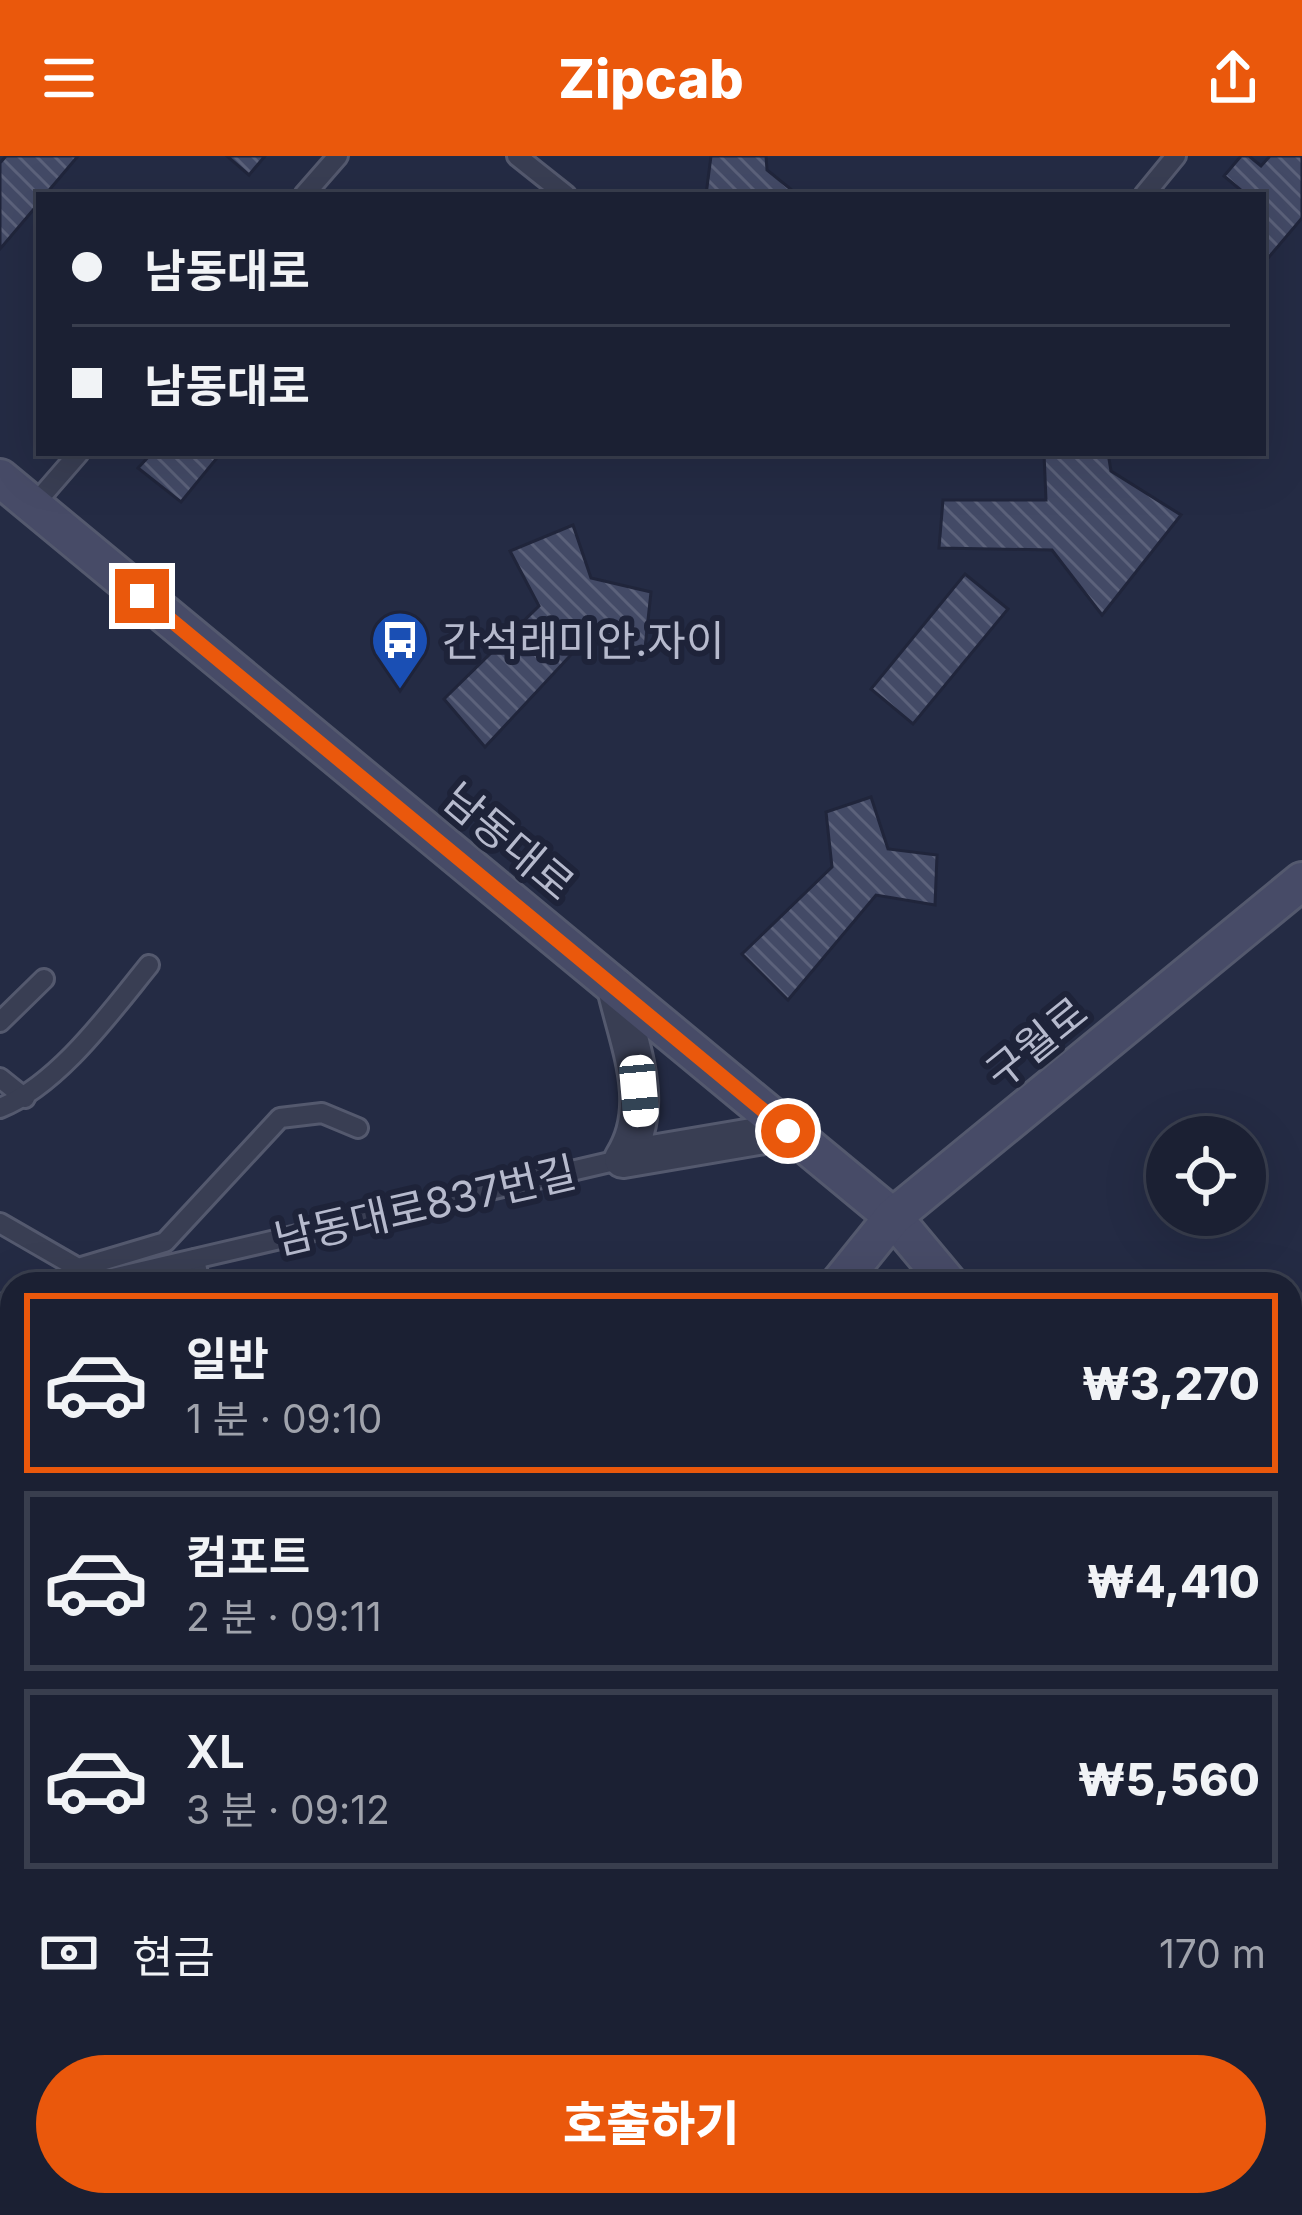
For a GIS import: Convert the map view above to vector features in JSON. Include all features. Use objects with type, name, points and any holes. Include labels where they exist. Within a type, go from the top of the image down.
[{"type":"main road","name":"남동대로","points":[[0,478],[893,1217],[940,1272]]},
{"type":"main road","name":"구월로","points":[[848,1272],[893,1217],[1302,881]]},
{"type":"street","points":[[616,988],[641,1116],[636,1139],[623,1159]]},
{"type":"street","points":[[623,1159],[788,1131]]},
{"type":"lane","points":[[307,192],[338,156]]},
{"type":"lane","points":[[518,156],[562,192]]},
{"type":"lane","points":[[1146,192],[1176,156]]},
{"type":"lane","points":[[33,506],[76,456]]},
{"type":"lane","points":[[0,1108],[25,1098],[97,1028],[149,965]]},
{"type":"lane","points":[[0,1022],[44,979]]},
{"type":"lane","points":[[0,1078],[25,1098]]},
{"type":"lane","points":[[0,1222],[78,1268],[165,1242],[280,1118],[322,1113],[358,1128]]},
{"type":"lane","name":"남동대로837번길","points":[[139,1272],[623,1159]]},
{"type":"lane","points":[[195,1259],[198,1272]]},
{"type":"building","points":[[6,156],[78,156],[48,192],[36,192],[36,207],[0,249],[0,163]]},
{"type":"building","points":[[227,156],[265,156],[249,175]]},
{"type":"building","points":[[711,156],[766,156],[767,170],[794,192],[706,192]]},
{"type":"building","points":[[1241,156],[1261,166],[1270,156],[1302,156],[1302,218],[1266,260],[1266,192],[1241,192],[1224,176]]},
{"type":"building","points":[[149,456],[219,456],[181,502],[138,468]]},
{"type":"building","points":[[1044,456],[1108,456],[1111,471],[1181,515],[1102,615],[1052,550],[939,548],[943,500],[1046,500]]},
{"type":"building","points":[[573,525],[591,578],[651,592],[645,648],[582,643],[485,747],[444,699],[539,606],[510,551]]},
{"type":"building","points":[[965,574],[1008,609],[913,724],[871,689]]},
{"type":"building","points":[[871,797],[888,849],[937,855],[935,905],[876,895],[788,1000],[742,954],[832,867],[826,812]]},
{"type":"place","name":"간석래미안.자이","points":[[400,691]]},
{"type":"route","points":[[142,596],[788,1131]]}]
